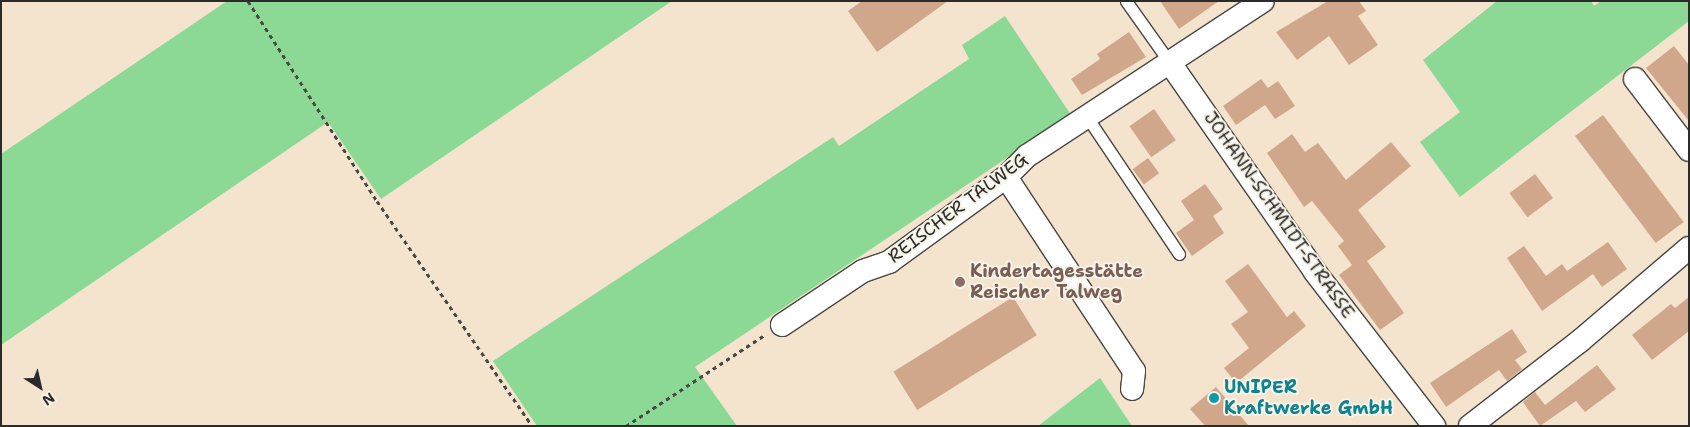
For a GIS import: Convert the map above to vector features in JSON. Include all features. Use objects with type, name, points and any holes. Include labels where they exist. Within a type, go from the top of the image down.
[{"type":"street","name":"REISCHER TALWEG","points":[[782,326],[864,271],[889,262],[1006,177],[1027,156],[1263,1]]},
{"type":"street","name":"JOHANN-SCHMIDT-STRASSE","points":[[1170,63],[1315,272],[1434,426]]},
{"type":"street","points":[[1635,79],[1689,150]]},
{"type":"street","points":[[1006,177],[1134,371],[1132,389]]},
{"type":"street","points":[[1470,426],[1580,341],[1689,248]]},
{"type":"lane","name":"JOHANN-SCHMIDT-STRASSE","points":[[1126,1],[1170,63]]},
{"type":"lane","points":[[1087,117],[1179,254]]},
{"type":"path","points":[[248,1],[372,193],[532,426]]},
{"type":"path","points":[[626,426],[782,326]]},
{"type":"green space","points":[[227,1],[672,1],[381,199],[328,122],[1,345],[1,154]]},
{"type":"green space","points":[[1497,1],[1591,1],[1594,6],[1601,1],[1689,1],[1689,21],[1460,197],[1420,142],[1460,112],[1423,60]]},
{"type":"green space","points":[[1005,16],[1071,115],[695,367],[737,426],[537,426],[493,361],[833,137],[839,146],[969,59],[962,45]]},
{"type":"green space","points":[[1100,378],[1132,426],[1038,426]]},
{"type":"building","points":[[862,1],[948,1],[877,52],[848,11]]},
{"type":"building","points":[[1160,1],[1219,1],[1179,29]]},
{"type":"building","points":[[1328,1],[1359,1],[1366,11],[1358,16],[1378,45],[1349,65],[1329,36],[1297,60],[1276,32]]},
{"type":"building","points":[[1129,32],[1146,57],[1082,95],[1071,79],[1100,59],[1097,54]]},
{"type":"building","points":[[1674,46],[1689,65],[1689,121],[1646,68]]},
{"type":"building","points":[[1261,79],[1268,88],[1278,81],[1295,106],[1275,119],[1265,105],[1236,125],[1223,106]]},
{"type":"building","points":[[1154,109],[1176,140],[1151,157],[1129,126]]},
{"type":"building","points":[[1603,115],[1684,222],[1656,243],[1575,136]]},
{"type":"building","points":[[1292,134],[1305,152],[1318,143],[1346,180],[1391,142],[1411,166],[1358,210],[1386,247],[1367,261],[1404,313],[1380,330],[1339,275],[1352,265],[1338,246],[1344,241],[1312,201],[1304,207],[1267,153]]},
{"type":"building","points":[[1148,158],[1159,173],[1144,185],[1133,169]]},
{"type":"building","points":[[1535,174],[1553,198],[1527,217],[1509,193]]},
{"type":"building","points":[[1205,184],[1223,209],[1213,216],[1224,233],[1192,256],[1176,233],[1194,220],[1181,201]]},
{"type":"building","points":[[1608,242],[1627,269],[1602,287],[1593,274],[1542,311],[1507,258],[1524,246],[1546,276],[1562,264],[1567,271]]},
{"type":"building","points":[[1248,264],[1287,317],[1294,311],[1306,326],[1236,383],[1224,368],[1249,348],[1231,324],[1248,312],[1225,281]]},
{"type":"building","points":[[1013,297],[1037,335],[917,410],[893,372]]},
{"type":"building","points":[[1689,297],[1689,331],[1652,360],[1632,335],[1671,304],[1675,308]]},
{"type":"building","points":[[1512,329],[1527,352],[1515,360],[1522,369],[1507,381],[1499,370],[1446,407],[1430,383]]},
{"type":"building","points":[[1597,365],[1616,389],[1585,412],[1576,401],[1540,426],[1523,402],[1535,392],[1545,405]]},
{"type":"building","name":"UNIPER Kraftwerke GmbH","points":[[1216,387],[1249,426],[1205,426],[1190,409]]},
{"type":"place","name":"Kindertagesstätte Reischer Talweg","points":[[960,282]]},
{"type":"place","name":"UNIPER Kraftwerke GmbH","points":[[1214,398]]}]
